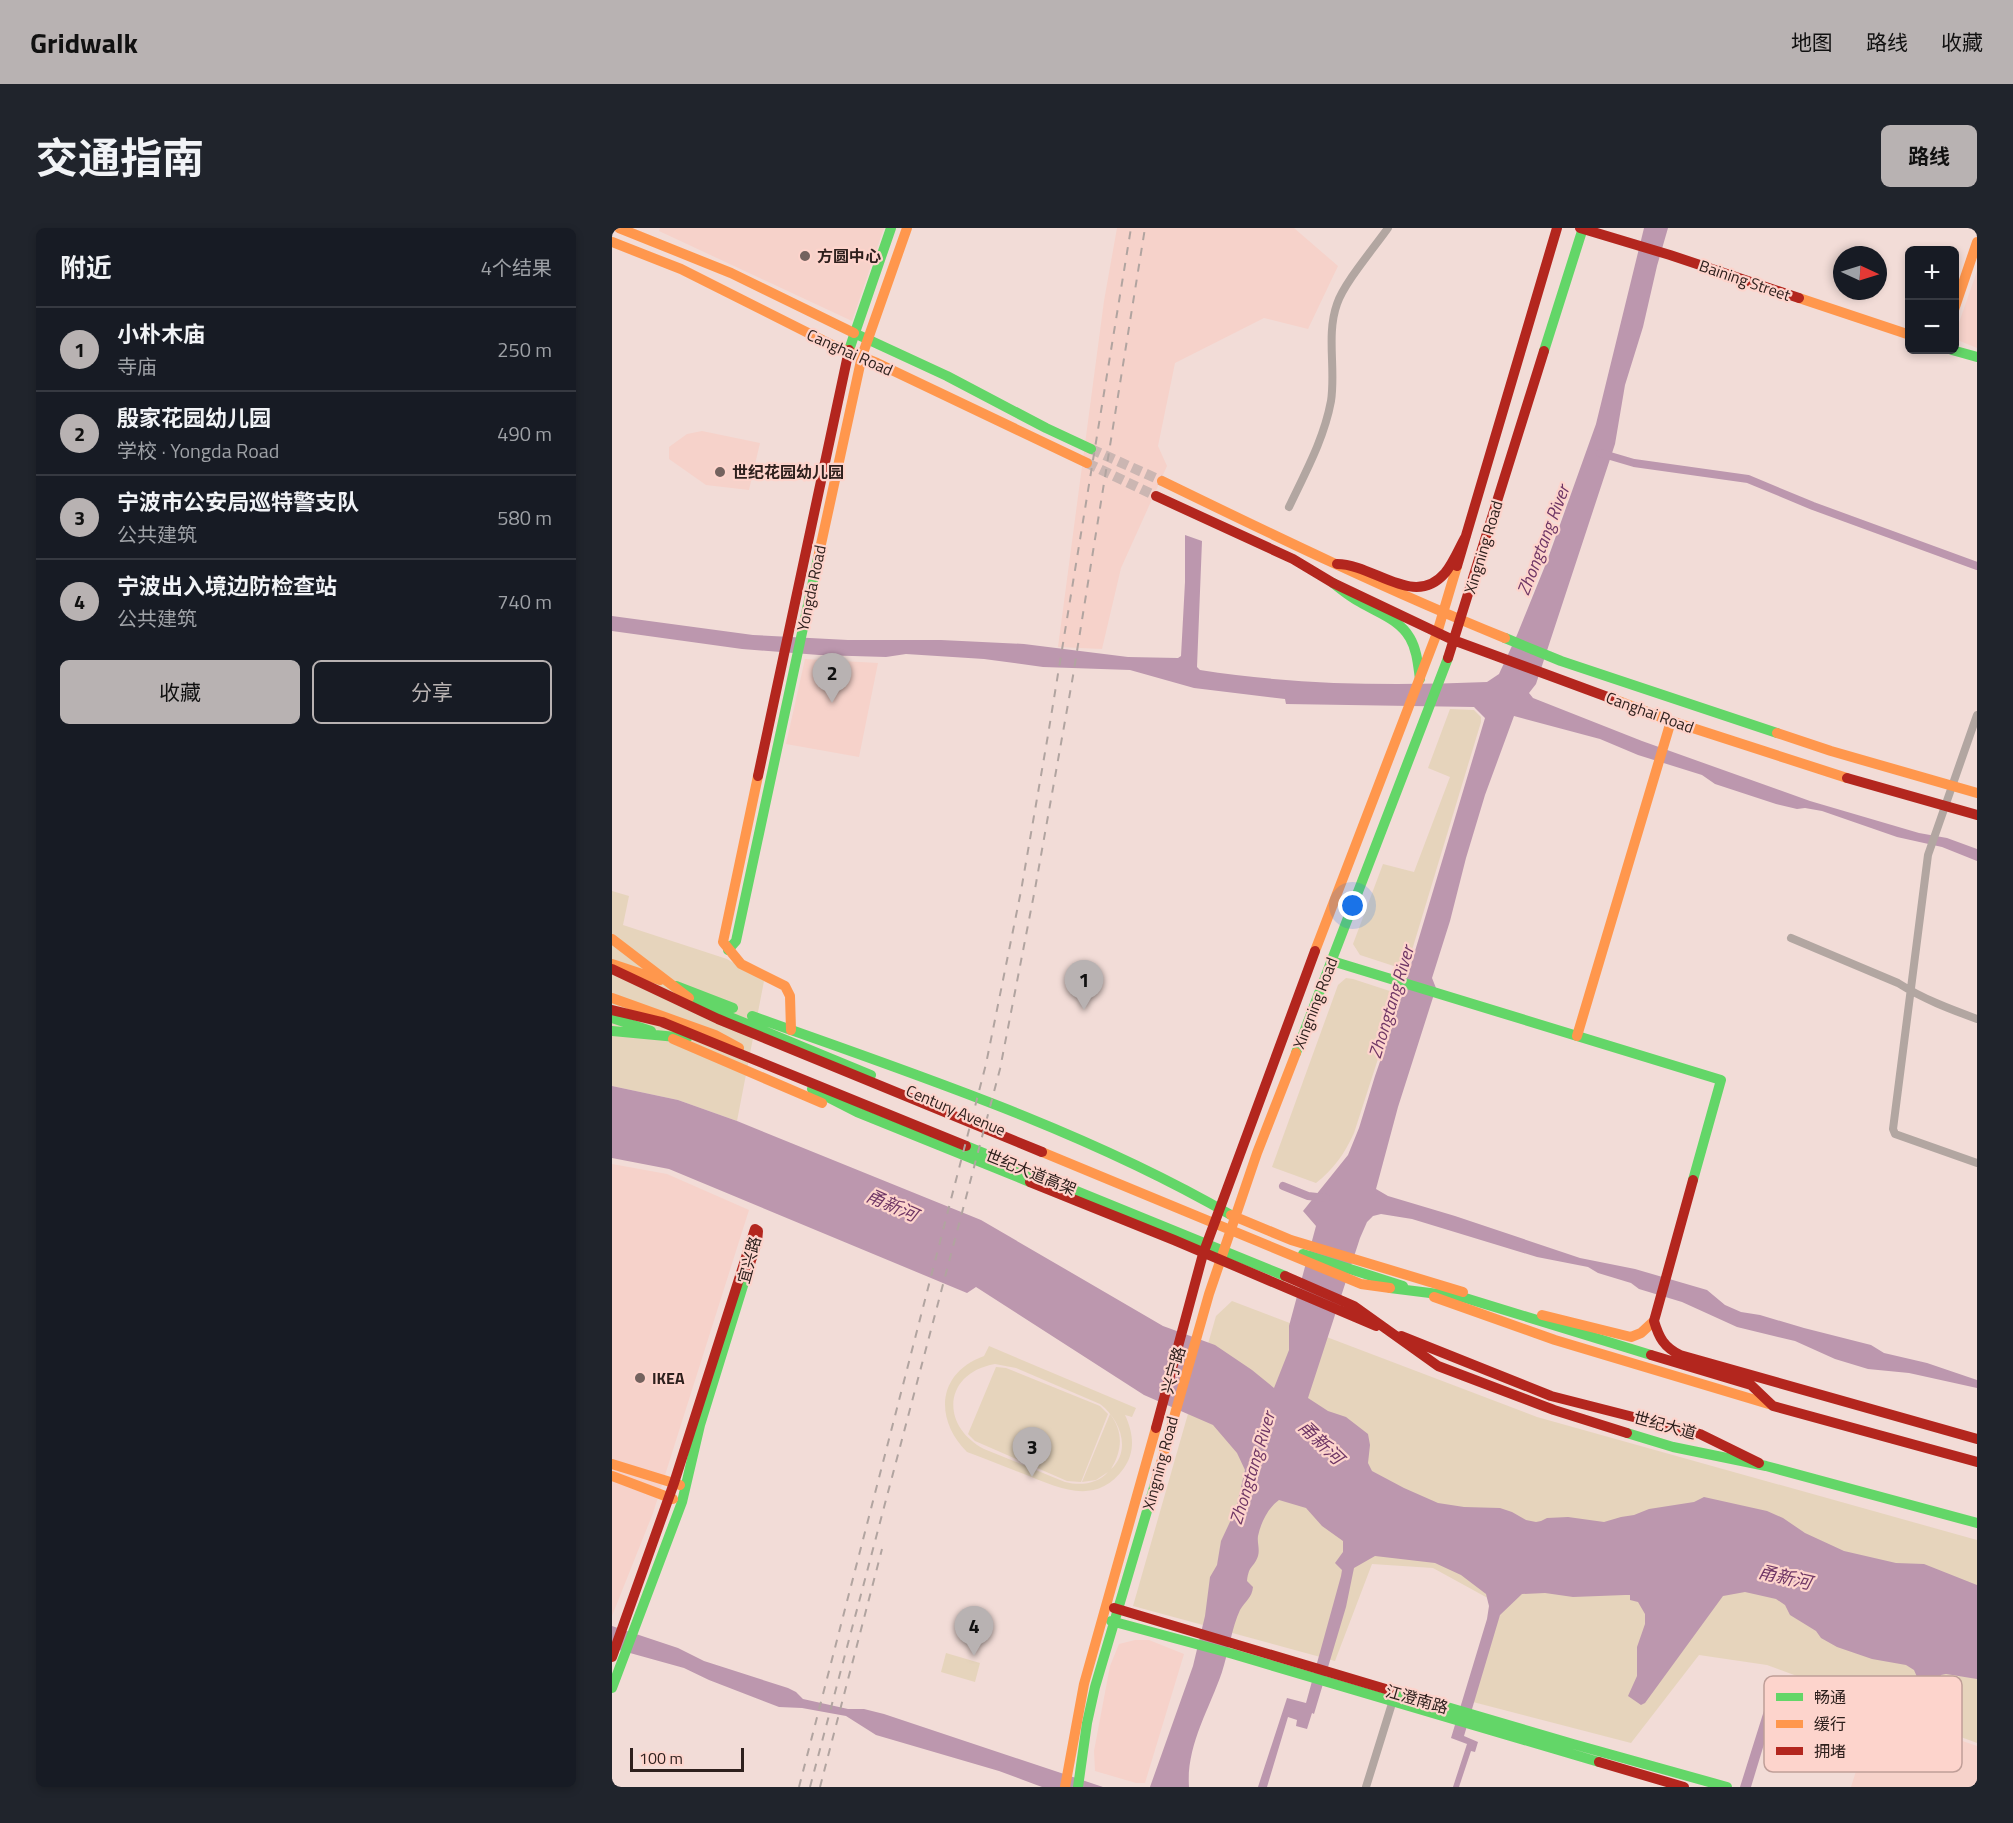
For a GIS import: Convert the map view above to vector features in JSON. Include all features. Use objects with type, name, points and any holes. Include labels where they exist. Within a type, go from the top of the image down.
[{"type":"main road","name":"Canghai Road","points":[[619,228],[731,273],[947,376],[1090,449]]},
{"type":"main road","name":"Yongda Road","points":[[891,228],[849,351],[723,942],[728,950],[736,941],[862,356],[907,228]]},
{"type":"main road","name":"Xingning Road","points":[[1203,1254],[1437,633],[1557,228]]},
{"type":"main road","name":"Xingning Road","points":[[1078,1787],[1087,1723],[1095,1687],[1116,1622],[1173,1415],[1220,1261],[1257,1153],[1454,640],[1582,228]]},
{"type":"main road","name":"Baining Street","points":[[1582,228],[1905,333]]},
{"type":"main road","name":"Canghai Road","points":[[612,242],[681,269],[724,292],[1087,463]]},
{"type":"main road","points":[[1957,300],[1977,242]]},
{"type":"main road","points":[[1959,352],[1977,357]]},
{"type":"main road","name":"Canghai Road","points":[[1162,481],[1443,613],[1542,653],[1831,751],[1977,793]]},
{"type":"main road","name":"Canghai Road","points":[[1156,496],[1293,559],[1333,583],[1454,640],[1671,721],[1875,787],[1977,815]]},
{"type":"main road","name":"Canghai Road","points":[[1337,564],[1356,566],[1404,586],[1426,587],[1444,575],[1466,536]]},
{"type":"main road","name":"Canghai Road","points":[[1333,583],[1344,594],[1386,616],[1406,630],[1418,658],[1420,679]]},
{"type":"main road","points":[[1577,1036],[1671,721]]},
{"type":"main road","points":[[612,939],[718,1018]]},
{"type":"main road","points":[[728,950],[741,964],[785,986],[790,996],[791,1036]]},
{"type":"main road","points":[[1233,1221],[1497,1303],[1618,1335],[1630,1337],[1641,1333],[1653,1321],[1721,1080],[1332,961]]},
{"type":"main road","points":[[612,964],[691,991],[752,1016],[791,1036],[943,1084],[1092,1145],[1190,1191],[1217,1214]]},
{"type":"main road","points":[[612,969],[718,1018]]},
{"type":"main road","name":"Century Avenue","points":[[612,976],[659,989],[791,1036],[1217,1214],[1297,1253],[1374,1275],[1555,1340],[1773,1406]]},
{"type":"main road","points":[[612,998],[716,1035],[856,1112],[1164,1235],[1203,1254]]},
{"type":"main road","points":[[612,1010],[662,1022],[708,1041]]},
{"type":"main road","name":"世纪大道高架","points":[[718,1018],[1361,1284],[1462,1297],[1751,1385],[1773,1406]]},
{"type":"main road","points":[[615,1019],[661,1034],[833,1108],[856,1112]]},
{"type":"main road","points":[[612,1031],[708,1041]]},
{"type":"main road","name":"世纪大道高架","points":[[708,1041],[1074,1189],[1354,1306],[1438,1366],[1554,1410],[1682,1449],[1766,1466]]},
{"type":"main road","name":"宜兴路","points":[[612,1688],[623,1626],[674,1483],[755,1229],[758,1231],[757,1242],[699,1428],[682,1502],[637,1623],[617,1660]]},
{"type":"main road","name":"世纪大道","points":[[1203,1254],[1551,1396],[1700,1434],[1766,1466],[1977,1523]]},
{"type":"main road","name":"兴宁路","points":[[1065,1787],[1084,1684],[1185,1326],[1203,1254]]},
{"type":"main road","points":[[1653,1321],[1659,1340],[1664,1347],[1680,1355],[1977,1439]]},
{"type":"main road","points":[[1773,1406],[1977,1462]]},
{"type":"main road","points":[[612,1464],[686,1487]]},
{"type":"main road","points":[[612,1476],[682,1502]]},
{"type":"main road","name":"江澄南路","points":[[1107,1606],[1199,1632],[1235,1648],[1673,1781],[1728,1787]]},
{"type":"main road","name":"江澄南路","points":[[1103,1619],[1191,1643],[1235,1648]]},
{"type":"main road","name":"江澄南路","points":[[1673,1781],[1684,1787]]},
{"type":"street","points":[[1289,507],[1322,435],[1331,400],[1333,328],[1337,304],[1343,291],[1388,228]]},
{"type":"street","points":[[1977,715],[1930,848],[1893,1129],[1895,1134],[1977,1163]]},
{"type":"street","points":[[1791,938],[1898,982],[1911,991],[1977,1019]]},
{"type":"street","points":[[1366,1787],[1394,1697]]},
{"type":"shaded area","points":[[660,228],[884,228],[852,321],[659,231]]},
{"type":"shaded area","points":[[1117,228],[1294,228],[1338,266],[1308,329],[1264,318],[1175,363],[1158,446],[1167,466],[1121,568],[1102,649],[1058,647],[1104,301]]},
{"type":"shaded area","points":[[1977,271],[1977,348],[1959,341],[1959,323]]},
{"type":"shaded area","name":"世纪花园幼儿园","points":[[702,431],[760,443],[749,490],[706,485],[669,459],[669,447],[687,434]]},
{"type":"shaded area","points":[[805,659],[878,663],[859,757],[786,744]]},
{"type":"shaded area","points":[[1450,709],[1474,710],[1481,717],[1481,722],[1406,970],[1360,955],[1353,944],[1383,864],[1414,872],[1450,777],[1428,768]]},
{"type":"shaded area","points":[[612,891],[629,896],[623,925],[727,959],[764,981],[737,1121],[678,1100],[612,1086]]},
{"type":"shaded area","points":[[1346,978],[1399,994],[1354,1133],[1338,1160],[1316,1183],[1272,1167],[1338,985]]},
{"type":"shaded area","points":[[612,1164],[667,1174],[749,1210],[653,1513],[612,1616]]},
{"type":"shaded area","points":[[1232,1301],[1537,1417],[1977,1540],[1977,1743],[1962,1737],[1962,1676],[1797,1676],[1767,1665],[1699,1655],[1631,1743],[1473,1702],[1495,1602],[1433,1568],[1372,1564],[1335,1661],[1133,1606],[1216,1316]]},
{"type":"shaded area","points":[[989,1346],[1136,1408],[1132,1417],[1125,1415],[1132,1442],[1128,1462],[1113,1480],[1101,1487],[1089,1491],[1077,1491],[1064,1489],[967,1452],[956,1439],[945,1412],[949,1385],[968,1364],[984,1356]],"holes":[[[995,1364],[1016,1368],[1100,1404],[1110,1414],[1082,1482],[1096,1480],[1108,1472],[1099,1479],[1088,1483],[1077,1484],[1065,1482],[984,1449],[970,1439],[960,1427],[954,1414],[957,1389],[965,1378],[978,1369]],[[1115,1422],[1121,1435],[1121,1453],[1111,1469],[1120,1442]]]},
{"type":"shaded area","points":[[996,1367],[1006,1368],[1100,1406],[1108,1414],[1081,1482],[1067,1481],[975,1441],[968,1434]]},
{"type":"shaded area","points":[[1135,1640],[1149,1640],[1184,1654],[1145,1783],[1136,1783],[1095,1771],[1094,1751],[1110,1666],[1119,1644]]},
{"type":"shaded area","points":[[946,1653],[980,1663],[975,1682],[941,1672]]},
{"type":"shaded area","points":[[1962,1741],[1977,1746],[1977,1787],[1851,1787],[1856,1772],[1962,1772]]},
{"type":"water","points":[[1644,228],[1668,228],[1643,327],[1625,385],[1615,444],[1536,684],[1529,693],[1533,698],[1642,741],[1810,801],[1919,833],[1947,838],[1977,849],[1977,861],[1942,847],[1897,837],[1822,811],[1776,804],[1715,784],[1702,775],[1638,755],[1600,739],[1514,716],[1485,795],[1466,858],[1432,978],[1436,988],[1398,1107],[1376,1189],[1388,1196],[1580,1258],[1635,1269],[1707,1290],[1725,1305],[1741,1312],[1871,1345],[1884,1353],[1927,1363],[1977,1380],[1977,1388],[1909,1373],[1868,1369],[1835,1359],[1795,1341],[1737,1327],[1682,1302],[1639,1289],[1631,1283],[1598,1273],[1588,1267],[1537,1257],[1412,1219],[1381,1214],[1373,1216],[1367,1222],[1360,1238],[1308,1398],[1328,1411],[1346,1417],[1368,1434],[1370,1445],[1368,1463],[1372,1471],[1438,1503],[1464,1507],[1500,1508],[1536,1522],[1547,1518],[1568,1517],[1604,1522],[1649,1509],[1694,1502],[1704,1497],[1767,1511],[1783,1518],[1805,1533],[1844,1551],[1896,1563],[1924,1564],[1977,1585],[1977,1679],[1946,1674],[1917,1676],[1914,1670],[1906,1665],[1872,1659],[1837,1647],[1790,1615],[1785,1605],[1776,1599],[1745,1592],[1723,1596],[1645,1703],[1641,1705],[1628,1696],[1637,1676],[1637,1647],[1645,1624],[1645,1614],[1638,1602],[1630,1600],[1630,1595],[1573,1597],[1545,1593],[1522,1594],[1500,1615],[1464,1736],[1478,1742],[1475,1752],[1471,1751],[1459,1787],[1453,1787],[1467,1744],[1451,1738],[1487,1619],[1489,1606],[1486,1594],[1461,1575],[1435,1563],[1375,1556],[1354,1568],[1346,1607],[1314,1714],[1312,1713],[1307,1729],[1296,1726],[1297,1720],[1288,1717],[1267,1787],[1258,1787],[1287,1698],[1306,1703],[1342,1570],[1335,1563],[1343,1552],[1343,1541],[1322,1526],[1306,1508],[1279,1500],[1268,1511],[1259,1531],[1258,1556],[1247,1581],[1253,1587],[1252,1591],[1237,1617],[1222,1672],[1195,1743],[1191,1757],[1189,1787],[1150,1787],[1193,1666],[1205,1616],[1210,1577],[1217,1565],[1221,1541],[1236,1509],[1245,1470],[1237,1453],[1213,1425],[1144,1395],[976,1287],[967,1293],[669,1169],[612,1158],[612,1086],[678,1100],[737,1121],[981,1220],[1163,1326],[1215,1345],[1274,1388],[1289,1350],[1289,1326],[1316,1226],[1303,1211],[1348,1155],[1359,1128],[1394,1021],[1485,718],[1474,707],[1286,704],[1285,699],[1194,688],[1130,670],[1043,667],[984,659],[906,654],[886,657],[819,655],[742,649],[612,631],[612,616],[753,635],[848,640],[941,640],[1024,644],[1128,657],[1178,658],[1181,656],[1185,535],[1202,541],[1197,667],[1200,670],[1271,679],[1343,683],[1487,682],[1499,674],[1517,635],[1547,561],[1596,424]]},
{"type":"water","points":[[612,1626],[678,1648],[704,1661],[788,1688],[803,1699],[884,1714],[1103,1787],[1042,1787],[999,1771],[876,1735],[846,1716],[802,1708],[779,1707],[684,1668],[612,1648]]},
{"type":"water","points":[[1764,1711],[1764,1744],[1751,1787],[1740,1787]]},
{"type":"waterway","points":[[1600,453],[1634,463],[1748,479],[1813,506],[1977,566]]},
{"type":"waterway","points":[[1283,1186],[1308,1196],[1326,1198]]},
{"type":"tunnel","points":[[1091,449],[1162,481]]},
{"type":"tunnel","points":[[1087,463],[1156,496]]},
{"type":"railway","points":[[799,1787],[986,1064],[1021,891],[1131,228]]},
{"type":"railway","points":[[810,1787],[1000,1069],[1073,676],[1145,228]]},
{"type":"railway","points":[[820,1787],[882,1549]]},
{"type":"traffic: fast","points":[[849,350],[891,228]]},
{"type":"traffic: fast","points":[[1544,351],[1583,228]]},
{"type":"traffic: fast","points":[[854,333],[947,376],[1091,449]]},
{"type":"traffic: fast","points":[[1959,352],[1977,357]]},
{"type":"traffic: fast","points":[[728,950],[736,941],[818,558]]},
{"type":"traffic: fast","points":[[1333,583],[1353,598],[1394,621],[1405,631],[1414,648],[1420,679]]},
{"type":"traffic: fast","points":[[1505,638],[1561,661],[1777,733]]},
{"type":"traffic: fast","points":[[1296,1053],[1448,658]]},
{"type":"traffic: fast","points":[[1332,961],[1721,1080],[1693,1180]]},
{"type":"traffic: fast","points":[[676,986],[733,1008]]},
{"type":"traffic: fast","points":[[696,1003],[871,1075]]},
{"type":"traffic: fast","points":[[752,1016],[935,1082],[1057,1130],[1174,1184],[1231,1215]]},
{"type":"traffic: fast","points":[[612,1018],[651,1031]]},
{"type":"traffic: fast","points":[[612,1031],[687,1038]]},
{"type":"traffic: fast","points":[[812,1089],[857,1112],[1030,1182]]},
{"type":"traffic: fast","points":[[966,1146],[1285,1276]]},
{"type":"traffic: fast","points":[[1303,1254],[1403,1286]]},
{"type":"traffic: fast","points":[[612,1688],[682,1502],[700,1425],[746,1276]]},
{"type":"traffic: fast","points":[[1390,1288],[1462,1297],[1651,1355]]},
{"type":"traffic: fast","points":[[1627,1433],[1673,1447],[1766,1466],[1977,1523]]},
{"type":"traffic: fast","points":[[1078,1787],[1087,1723],[1095,1687],[1155,1484]]},
{"type":"traffic: fast","points":[[1111,1621],[1233,1654],[1599,1762]]},
{"type":"traffic: fast","points":[[1389,1690],[1727,1787]]},
{"type":"traffic: slow","points":[[619,228],[731,273],[854,333]]},
{"type":"traffic: slow","points":[[818,558],[862,356],[907,228]]},
{"type":"traffic: slow","points":[[612,242],[681,269],[832,345],[877,363],[1087,463]]},
{"type":"traffic: slow","points":[[1957,300],[1977,242]]},
{"type":"traffic: slow","points":[[1799,298],[1905,333]]},
{"type":"traffic: slow","points":[[1162,481],[1375,582],[1505,638]]},
{"type":"traffic: slow","points":[[1315,951],[1437,633],[1457,566]]},
{"type":"traffic: slow","points":[[1613,699],[1671,721],[1847,778]]},
{"type":"traffic: slow","points":[[1577,1036],[1671,721]]},
{"type":"traffic: slow","points":[[1777,733],[1977,793]]},
{"type":"traffic: slow","points":[[758,776],[723,942],[741,964],[785,986],[790,996],[791,1030]]},
{"type":"traffic: slow","points":[[612,939],[689,998]]},
{"type":"traffic: slow","points":[[612,964],[660,980]]},
{"type":"traffic: slow","points":[[612,998],[715,1035],[739,1048]]},
{"type":"traffic: slow","points":[[673,1039],[822,1103]]},
{"type":"traffic: slow","points":[[1155,1484],[1209,1294],[1257,1153],[1296,1053]]},
{"type":"traffic: slow","points":[[1042,1152],[1361,1284],[1390,1288]]},
{"type":"traffic: slow","points":[[1231,1215],[1291,1240],[1463,1292]]},
{"type":"traffic: slow","points":[[1434,1297],[1555,1340],[1772,1405]]},
{"type":"traffic: slow","points":[[1542,1315],[1631,1337],[1641,1333],[1654,1321]]},
{"type":"traffic: slow","points":[[1065,1787],[1084,1684],[1156,1428]]},
{"type":"traffic: slow","points":[[612,1464],[680,1485]]},
{"type":"traffic: slow","points":[[612,1476],[673,1499]]},
{"type":"traffic: jam","points":[[1457,566],[1557,228]]},
{"type":"traffic: jam","points":[[1580,228],[1799,298]]},
{"type":"traffic: jam","points":[[758,776],[849,350]]},
{"type":"traffic: jam","points":[[1448,658],[1544,351]]},
{"type":"traffic: jam","points":[[1156,496],[1293,559],[1333,583],[1453,640],[1613,699]]},
{"type":"traffic: jam","points":[[1337,564],[1365,570],[1407,586],[1420,587],[1433,583],[1445,573],[1466,536]]},
{"type":"traffic: jam","points":[[1847,778],[1977,815]]},
{"type":"traffic: jam","points":[[1156,1428],[1203,1254],[1315,951]]},
{"type":"traffic: jam","points":[[612,969],[718,1019],[1042,1152]]},
{"type":"traffic: jam","points":[[612,1010],[662,1022],[966,1146]]},
{"type":"traffic: jam","points":[[1693,1180],[1654,1321],[1660,1337],[1670,1349],[1680,1355],[1977,1439]]},
{"type":"traffic: jam","points":[[1030,1182],[1376,1326]]},
{"type":"traffic: jam","points":[[612,1657],[674,1483],[755,1229],[758,1231],[757,1242],[746,1276]]},
{"type":"traffic: jam","points":[[1285,1276],[1354,1306],[1438,1366],[1554,1410],[1627,1433]]},
{"type":"traffic: jam","points":[[1401,1336],[1551,1396],[1700,1434],[1759,1463]]},
{"type":"traffic: jam","points":[[1651,1355],[1751,1385],[1773,1406],[1977,1462]]},
{"type":"traffic: jam","points":[[1114,1608],[1389,1690]]},
{"type":"traffic: jam","points":[[1599,1762],[1684,1787]]},
{"type":"place","name":"方圆中心","points":[[805,256]]},
{"type":"place","name":"世纪花园幼儿园","points":[[720,472]]},
{"type":"place","name":"殷家花园幼儿园","points":[[832,703]]},
{"type":"place","name":"小朴木庙","points":[[1084,1010]]},
{"type":"place","name":"IKEA","points":[[640,1378]]},
{"type":"place","name":"宁波市公安局巡特警支队","points":[[1032,1477]]},
{"type":"place","name":"宁波出入境边防检查站","points":[[974,1656]]},
{"type":"water label","name":"Zhongtang River","points":[[1543,540]]},
{"type":"water label","name":"Zhongtang River","points":[[1391,1002]]},
{"type":"water label","name":"甬新河","points":[[892,1205]]},
{"type":"water label","name":"甬新河","points":[[1321,1442]]},
{"type":"water label","name":"Zhongtang River","points":[[1252,1468]]},
{"type":"water label","name":"甬新河","points":[[1785,1577]]}]
